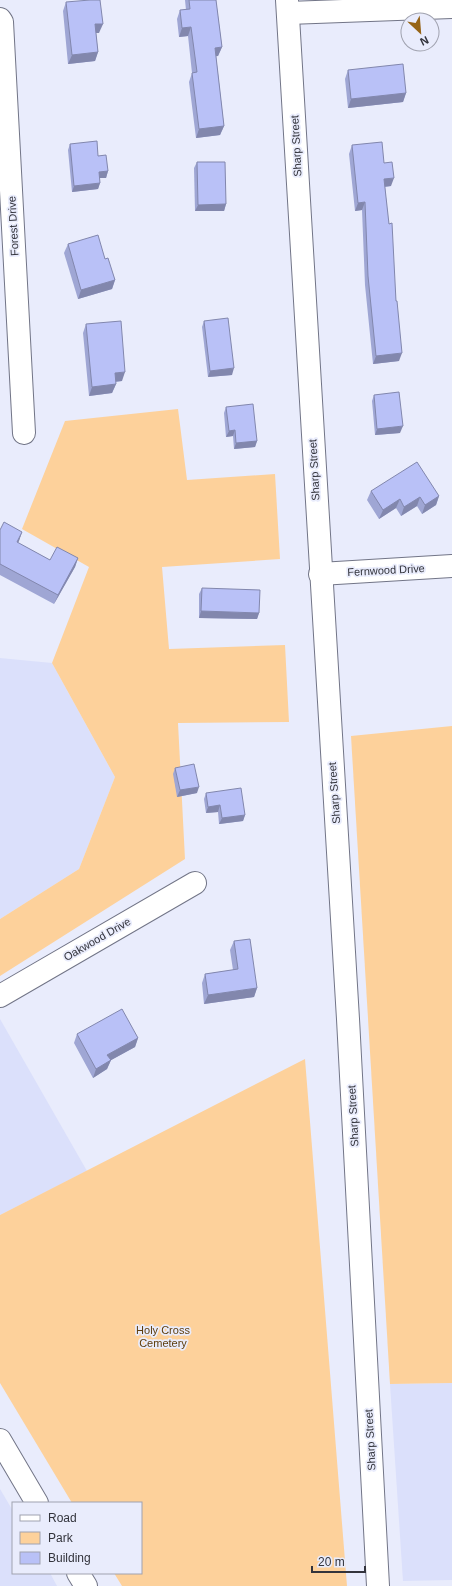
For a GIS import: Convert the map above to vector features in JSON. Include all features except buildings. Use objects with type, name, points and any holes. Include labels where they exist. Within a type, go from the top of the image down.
[{"type":"street","points":[[288,7],[452,7]]},
{"type":"street","name":"Sharp Street","points":[[288,7],[320,574],[348,1019],[378,1586]]},
{"type":"street","name":"Forest Drive","points":[[0,19],[2,22],[24,434]]},
{"type":"street","name":"Fernwood Drive","points":[[320,574],[452,566]]},
{"type":"street","name":"Oakwood Drive","points":[[0,996],[195,883]]},
{"type":"street","points":[[0,1440],[36,1502]]},
{"type":"street","points":[[79,1574],[86,1586]]},
{"type":"shaded area","points":[[0,658],[52,663],[115,777],[79,869],[0,919]]},
{"type":"shaded area","points":[[0,1019],[87,1171],[0,1215]]},
{"type":"shaded area","points":[[452,1383],[452,1580],[403,1581],[390,1384]]},
{"type":"shaded area","points":[[0,1489],[12,1509],[12,1574],[51,1574],[57,1586],[0,1586]]},
{"type":"green space","points":[[178,409],[187,480],[275,474],[280,559],[162,567],[169,649],[285,645],[289,722],[178,723],[185,859],[0,976],[0,919],[79,869],[115,777],[52,663],[89,567],[22,529],[65,421]]},
{"type":"green space","points":[[452,726],[452,1383],[390,1384],[351,736]]},
{"type":"green space","name":"Holy Cross Cemetery","points":[[305,1059],[347,1586],[122,1586],[115,1574],[142,1574],[142,1502],[71,1502],[0,1383],[0,1215]]}]
